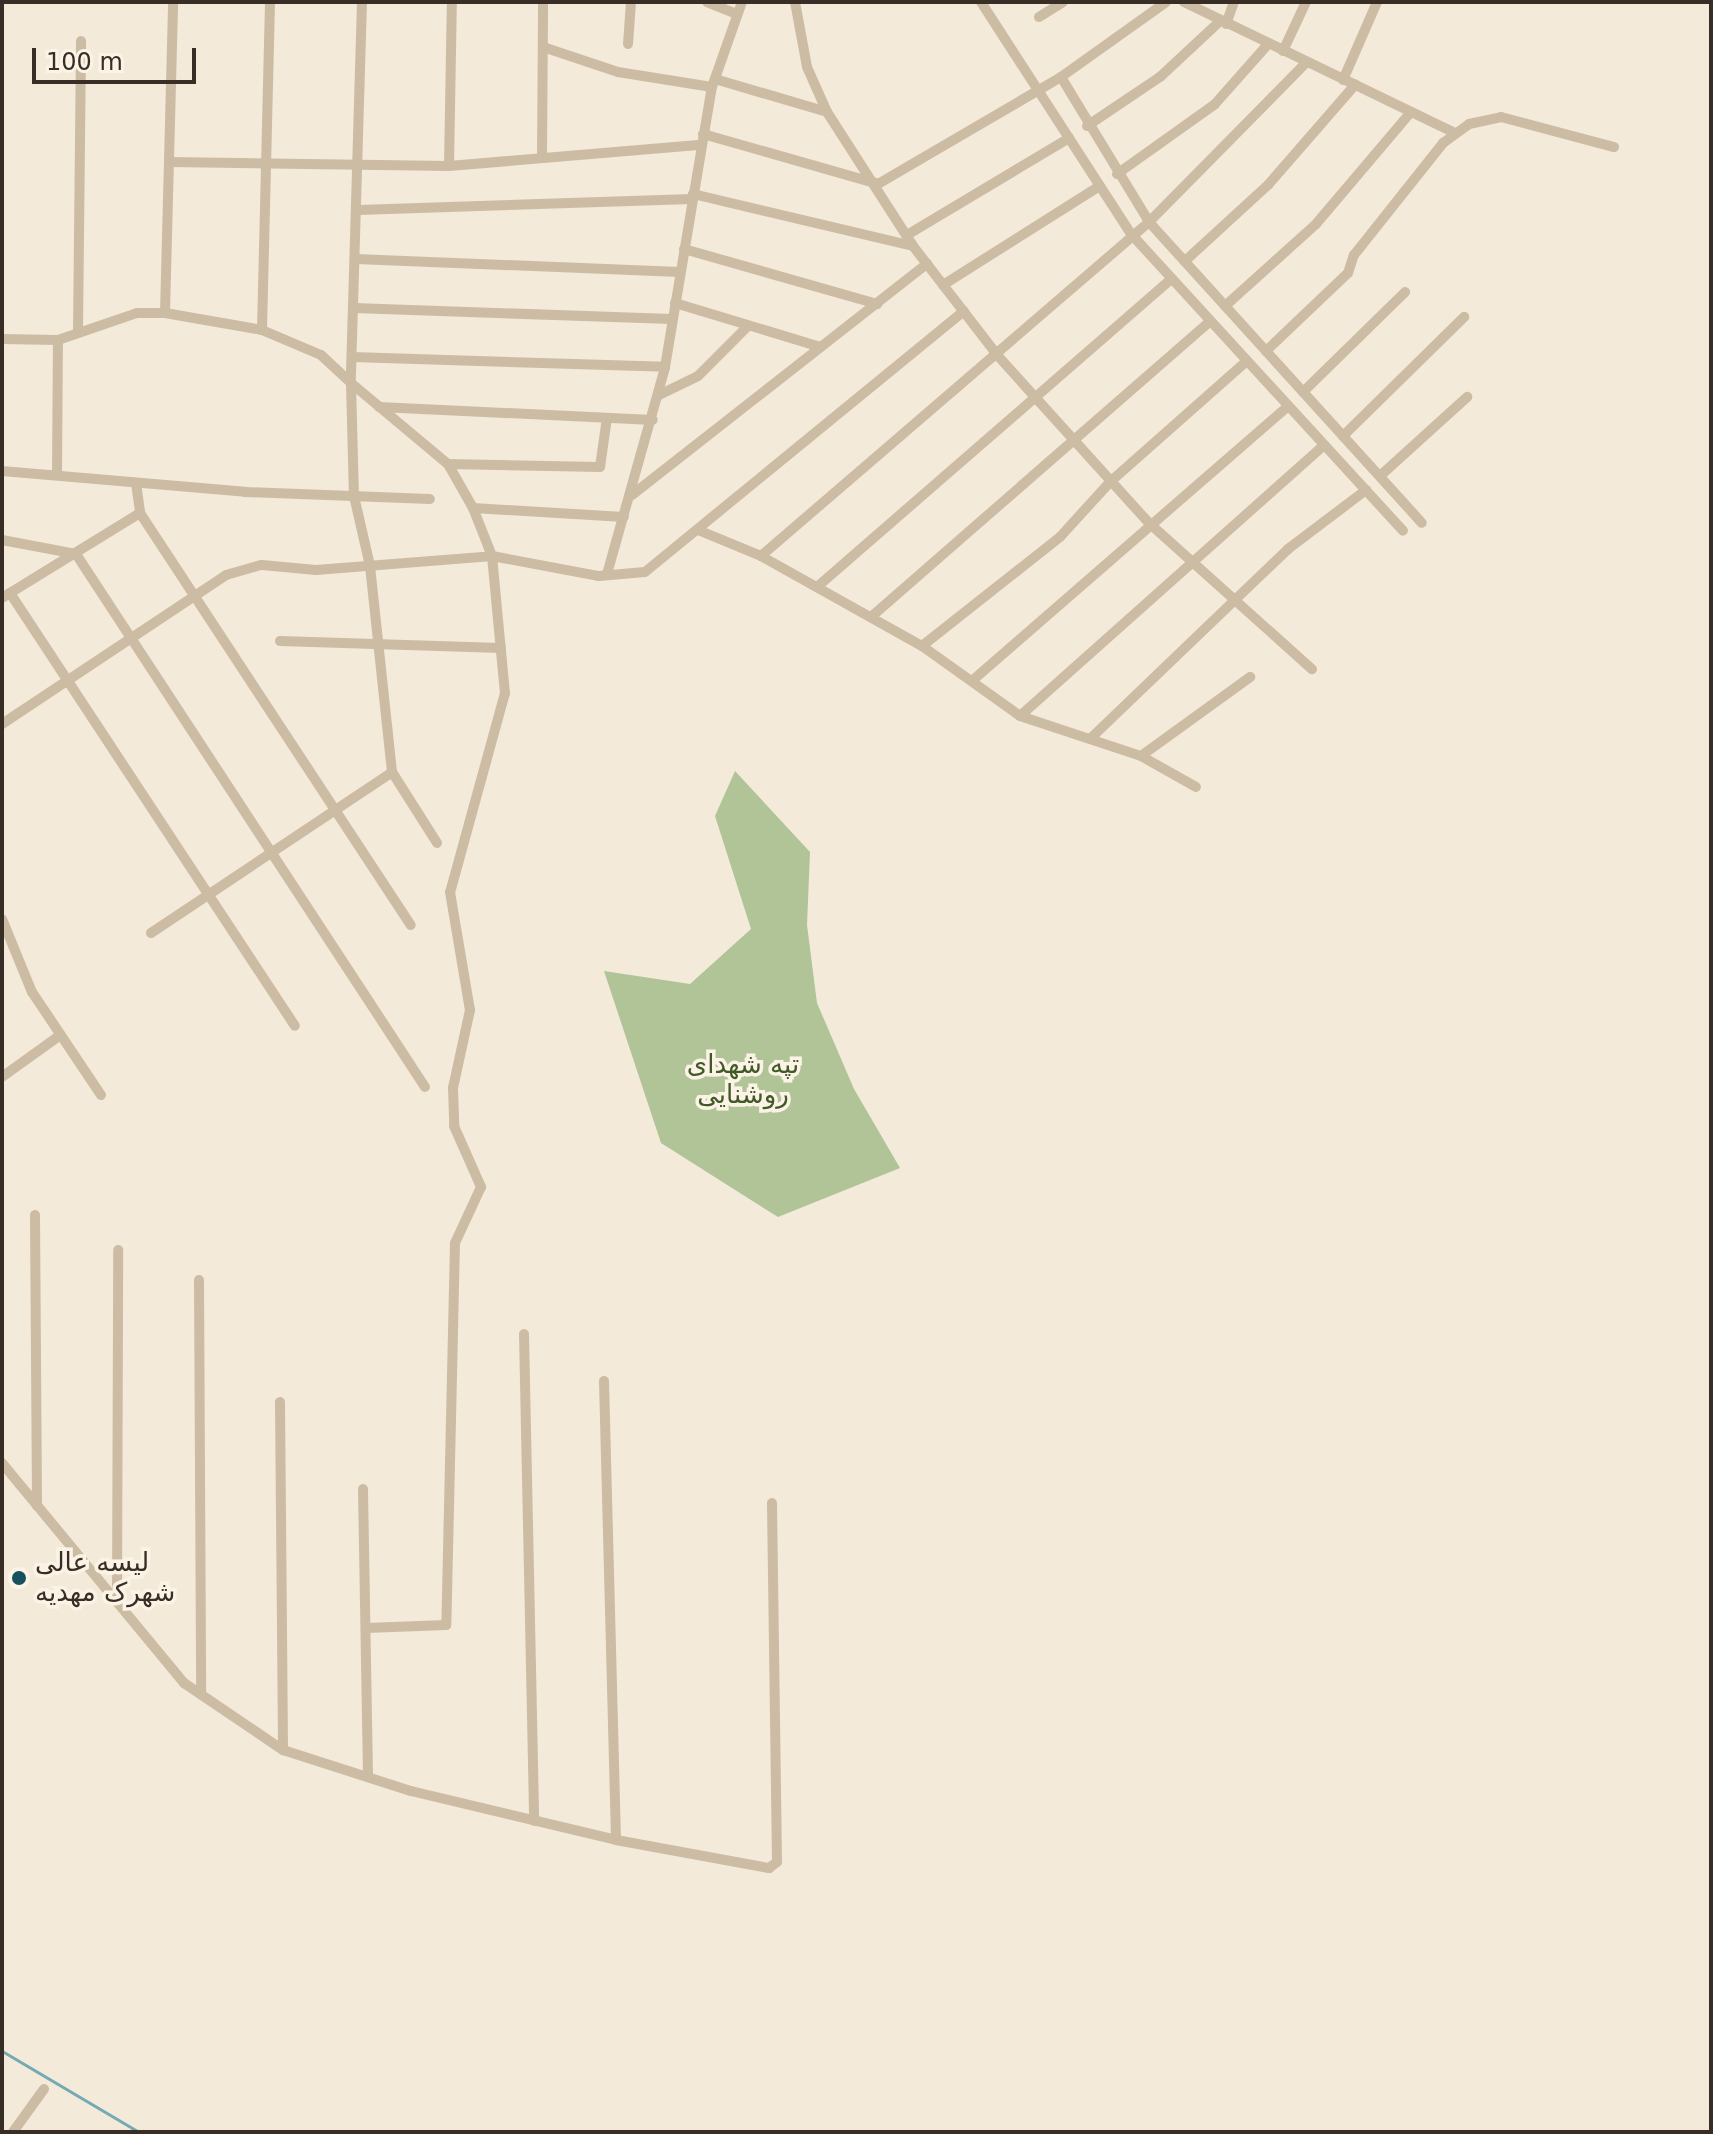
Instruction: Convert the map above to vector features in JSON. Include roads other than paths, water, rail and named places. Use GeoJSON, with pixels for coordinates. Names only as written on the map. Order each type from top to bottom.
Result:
{"type":"FeatureCollection","features":[{"type":"Feature","properties":{"kind":"street"},"geometry":{"type":"LineString","coordinates":[[165,313],[173,2]]}},
{"type":"Feature","properties":{"kind":"street"},"geometry":{"type":"LineString","coordinates":[[262,330],[270,2]]}},
{"type":"Feature","properties":{"kind":"street"},"geometry":{"type":"LineString","coordinates":[[362,2],[360,165],[351,383],[354,496],[370,566],[392,772],[437,843]]}},
{"type":"Feature","properties":{"kind":"street"},"geometry":{"type":"LineString","coordinates":[[449,166],[452,2]]}},
{"type":"Feature","properties":{"kind":"street"},"geometry":{"type":"LineString","coordinates":[[542,158],[543,2]]}},
{"type":"Feature","properties":{"kind":"street"},"geometry":{"type":"LineString","coordinates":[[628,44],[631,2]]}},
{"type":"Feature","properties":{"kind":"street"},"geometry":{"type":"LineString","coordinates":[[707,2],[736,14]]}},
{"type":"Feature","properties":{"kind":"street"},"geometry":{"type":"LineString","coordinates":[[607,574],[659,395],[713,83],[742,2]]}},
{"type":"Feature","properties":{"kind":"street"},"geometry":{"type":"LineString","coordinates":[[795,2],[807,67],[827,112],[878,184],[913,246],[998,356],[1110,482],[1189,564],[1312,669]]}},
{"type":"Feature","properties":{"kind":"street"},"geometry":{"type":"LineString","coordinates":[[981,2],[1039,88],[1098,187],[1132,235],[1403,531]]}},
{"type":"Feature","properties":{"kind":"street"},"geometry":{"type":"LineString","coordinates":[[1039,17],[1063,2]]}},
{"type":"Feature","properties":{"kind":"street"},"geometry":{"type":"LineString","coordinates":[[703,134],[878,184],[1061,77],[1166,2]]}},
{"type":"Feature","properties":{"kind":"street"},"geometry":{"type":"LineString","coordinates":[[1184,2],[1455,133]]}},
{"type":"Feature","properties":{"kind":"street"},"geometry":{"type":"LineString","coordinates":[[1087,126],[1160,77],[1223,23],[1234,2]]}},
{"type":"Feature","properties":{"kind":"street"},"geometry":{"type":"LineString","coordinates":[[1283,51],[1306,2]]}},
{"type":"Feature","properties":{"kind":"street"},"geometry":{"type":"LineString","coordinates":[[1343,80],[1377,2]]}},
{"type":"Feature","properties":{"kind":"street"},"geometry":{"type":"LineString","coordinates":[[78,332],[81,41]]}},
{"type":"Feature","properties":{"kind":"street"},"geometry":{"type":"LineString","coordinates":[[1117,174],[1215,104],[1268,44]]}},
{"type":"Feature","properties":{"kind":"street"},"geometry":{"type":"LineString","coordinates":[[543,47],[618,72],[713,83],[827,112]]}},
{"type":"Feature","properties":{"kind":"street"},"geometry":{"type":"LineString","coordinates":[[761,556],[998,356],[1149,222],[1307,62]]}},
{"type":"Feature","properties":{"kind":"street"},"geometry":{"type":"LineString","coordinates":[[1061,77],[1087,126],[1149,222],[1422,523]]}},
{"type":"Feature","properties":{"kind":"street"},"geometry":{"type":"LineString","coordinates":[[1185,261],[1268,185],[1355,85]]}},
{"type":"Feature","properties":{"kind":"street"},"geometry":{"type":"LineString","coordinates":[[1225,306],[1316,224],[1411,112]]}},
{"type":"Feature","properties":{"kind":"street"},"geometry":{"type":"LineString","coordinates":[[1266,351],[1348,273],[1354,255],[1455,133],[1501,117],[1614,147]]}},
{"type":"Feature","properties":{"kind":"street"},"geometry":{"type":"LineString","coordinates":[[907,235],[1069,138]]}},
{"type":"Feature","properties":{"kind":"street"},"geometry":{"type":"LineString","coordinates":[[169,162],[449,166],[701,145]]}},
{"type":"Feature","properties":{"kind":"street"},"geometry":{"type":"LineString","coordinates":[[943,285],[1098,187]]}},
{"type":"Feature","properties":{"kind":"street"},"geometry":{"type":"LineString","coordinates":[[358,210],[692,196],[913,246]]}},
{"type":"Feature","properties":{"kind":"street"},"geometry":{"type":"LineString","coordinates":[[684,249],[877,304]]}},
{"type":"Feature","properties":{"kind":"street"},"geometry":{"type":"LineString","coordinates":[[356,259],[680,272]]}},
{"type":"Feature","properties":{"kind":"street"},"geometry":{"type":"LineString","coordinates":[[631,496],[927,264]]}},
{"type":"Feature","properties":{"kind":"street"},"geometry":{"type":"LineString","coordinates":[[817,587],[1171,279]]}},
{"type":"Feature","properties":{"kind":"street"},"geometry":{"type":"LineString","coordinates":[[1303,392],[1405,292]]}},
{"type":"Feature","properties":{"kind":"street"},"geometry":{"type":"LineString","coordinates":[[675,303],[821,347]]}},
{"type":"Feature","properties":{"kind":"street"},"geometry":{"type":"LineString","coordinates":[[354,308],[672,319]]}},
{"type":"Feature","properties":{"kind":"street"},"geometry":{"type":"LineString","coordinates":[[2,724],[197,600],[226,575],[262,565],[370,566],[492,556],[607,574],[645,572],[964,311]]}},
{"type":"Feature","properties":{"kind":"street"},"geometry":{"type":"LineString","coordinates":[[2,339],[58,340],[78,332],[165,313],[262,330],[321,355],[448,464],[473,508],[492,556],[505,693],[449,911],[470,1010],[453,1088],[454,1126],[481,1187],[455,1243],[446,1625],[366,1628]]}},
{"type":"Feature","properties":{"kind":"street"},"geometry":{"type":"LineString","coordinates":[[1343,436],[1464,317]]}},
{"type":"Feature","properties":{"kind":"street"},"geometry":{"type":"LineString","coordinates":[[871,617],[1076,443],[1210,321]]}},
{"type":"Feature","properties":{"kind":"street"},"geometry":{"type":"LineString","coordinates":[[659,395],[698,376],[748,326]]}},
{"type":"Feature","properties":{"kind":"street"},"geometry":{"type":"LineString","coordinates":[[57,475],[58,340]]}},
{"type":"Feature","properties":{"kind":"street"},"geometry":{"type":"LineString","coordinates":[[352,357],[665,367]]}},
{"type":"Feature","properties":{"kind":"street"},"geometry":{"type":"LineString","coordinates":[[922,646],[1060,537],[1110,482],[1247,361]]}},
{"type":"Feature","properties":{"kind":"street"},"geometry":{"type":"LineString","coordinates":[[1380,476],[1467,397]]}},
{"type":"Feature","properties":{"kind":"street"},"geometry":{"type":"LineString","coordinates":[[973,680],[1061,610],[1149,523],[1288,406]]}},
{"type":"Feature","properties":{"kind":"street"},"geometry":{"type":"LineString","coordinates":[[379,407],[653,420]]}},
{"type":"Feature","properties":{"kind":"street"},"geometry":{"type":"LineString","coordinates":[[448,464],[600,467],[607,418]]}},
{"type":"Feature","properties":{"kind":"street"},"geometry":{"type":"LineString","coordinates":[[1020,716],[1108,645],[1189,564],[1324,445]]}},
{"type":"Feature","properties":{"kind":"street"},"geometry":{"type":"LineString","coordinates":[[2,471],[136,483],[430,499]]}},
{"type":"Feature","properties":{"kind":"street"},"geometry":{"type":"LineString","coordinates":[[136,483],[140,513],[411,925]]}},
{"type":"Feature","properties":{"kind":"street"},"geometry":{"type":"LineString","coordinates":[[1091,738],[1237,605],[1288,549],[1366,490]]}},
{"type":"Feature","properties":{"kind":"street"},"geometry":{"type":"LineString","coordinates":[[473,508],[624,517]]}},
{"type":"Feature","properties":{"kind":"street"},"geometry":{"type":"LineString","coordinates":[[140,513],[6,595],[295,1026]]}},
{"type":"Feature","properties":{"kind":"street"},"geometry":{"type":"LineString","coordinates":[[698,530],[761,556],[922,646],[1020,716],[1141,756],[1196,787]]}},
{"type":"Feature","properties":{"kind":"street"},"geometry":{"type":"LineString","coordinates":[[2,540],[76,554],[425,1087]]}},
{"type":"Feature","properties":{"kind":"street"},"geometry":{"type":"LineString","coordinates":[[280,641],[501,648]]}},
{"type":"Feature","properties":{"kind":"street"},"geometry":{"type":"LineString","coordinates":[[1141,756],[1250,677]]}},
{"type":"Feature","properties":{"kind":"street"},"geometry":{"type":"LineString","coordinates":[[151,933],[392,772]]}},
{"type":"Feature","properties":{"kind":"street"},"geometry":{"type":"LineString","coordinates":[[2,919],[59,1036],[101,1095]]}},
{"type":"Feature","properties":{"kind":"street"},"geometry":{"type":"LineString","coordinates":[[2,1077],[59,1036]]}},
{"type":"Feature","properties":{"kind":"street"},"geometry":{"type":"LineString","coordinates":[[35,1215],[37,1506]]}},
{"type":"Feature","properties":{"kind":"street"},"geometry":{"type":"LineString","coordinates":[[117,1602],[118,1250]]}},
{"type":"Feature","properties":{"kind":"street"},"geometry":{"type":"LineString","coordinates":[[199,1280],[201,1694]]}},
{"type":"Feature","properties":{"kind":"street"},"geometry":{"type":"LineString","coordinates":[[524,1334],[534,1821]]}},
{"type":"Feature","properties":{"kind":"street"},"geometry":{"type":"LineString","coordinates":[[604,1381],[616,1840]]}},
{"type":"Feature","properties":{"kind":"street"},"geometry":{"type":"LineString","coordinates":[[280,1402],[283,1750]]}},
{"type":"Feature","properties":{"kind":"street"},"geometry":{"type":"LineString","coordinates":[[2,1463],[117,1602],[201,1694],[283,1750],[368,1777],[534,1821],[616,1840],[769,1868],[777,1862],[772,1503]]}},
{"type":"Feature","properties":{"kind":"street"},"geometry":{"type":"LineString","coordinates":[[363,1489],[368,1777]]}},
{"type":"Feature","properties":{"kind":"street"},"geometry":{"type":"LineString","coordinates":[[13,2132],[44,2089]]}},
{"type":"Feature","properties":{"kind":"waterway"},"geometry":{"type":"LineString","coordinates":[[2,2051],[139,2132]]}},
{"type":"Feature","properties":{"kind":"place","name":"لیسه عالی شهرک مهدیه"},"geometry":{"type":"Point","coordinates":[19,1578]}},
{"type":"Feature","properties":{"kind":"park label","name":"تپه شهدای روشنایی"},"geometry":{"type":"Point","coordinates":[743,1080]}}]}
